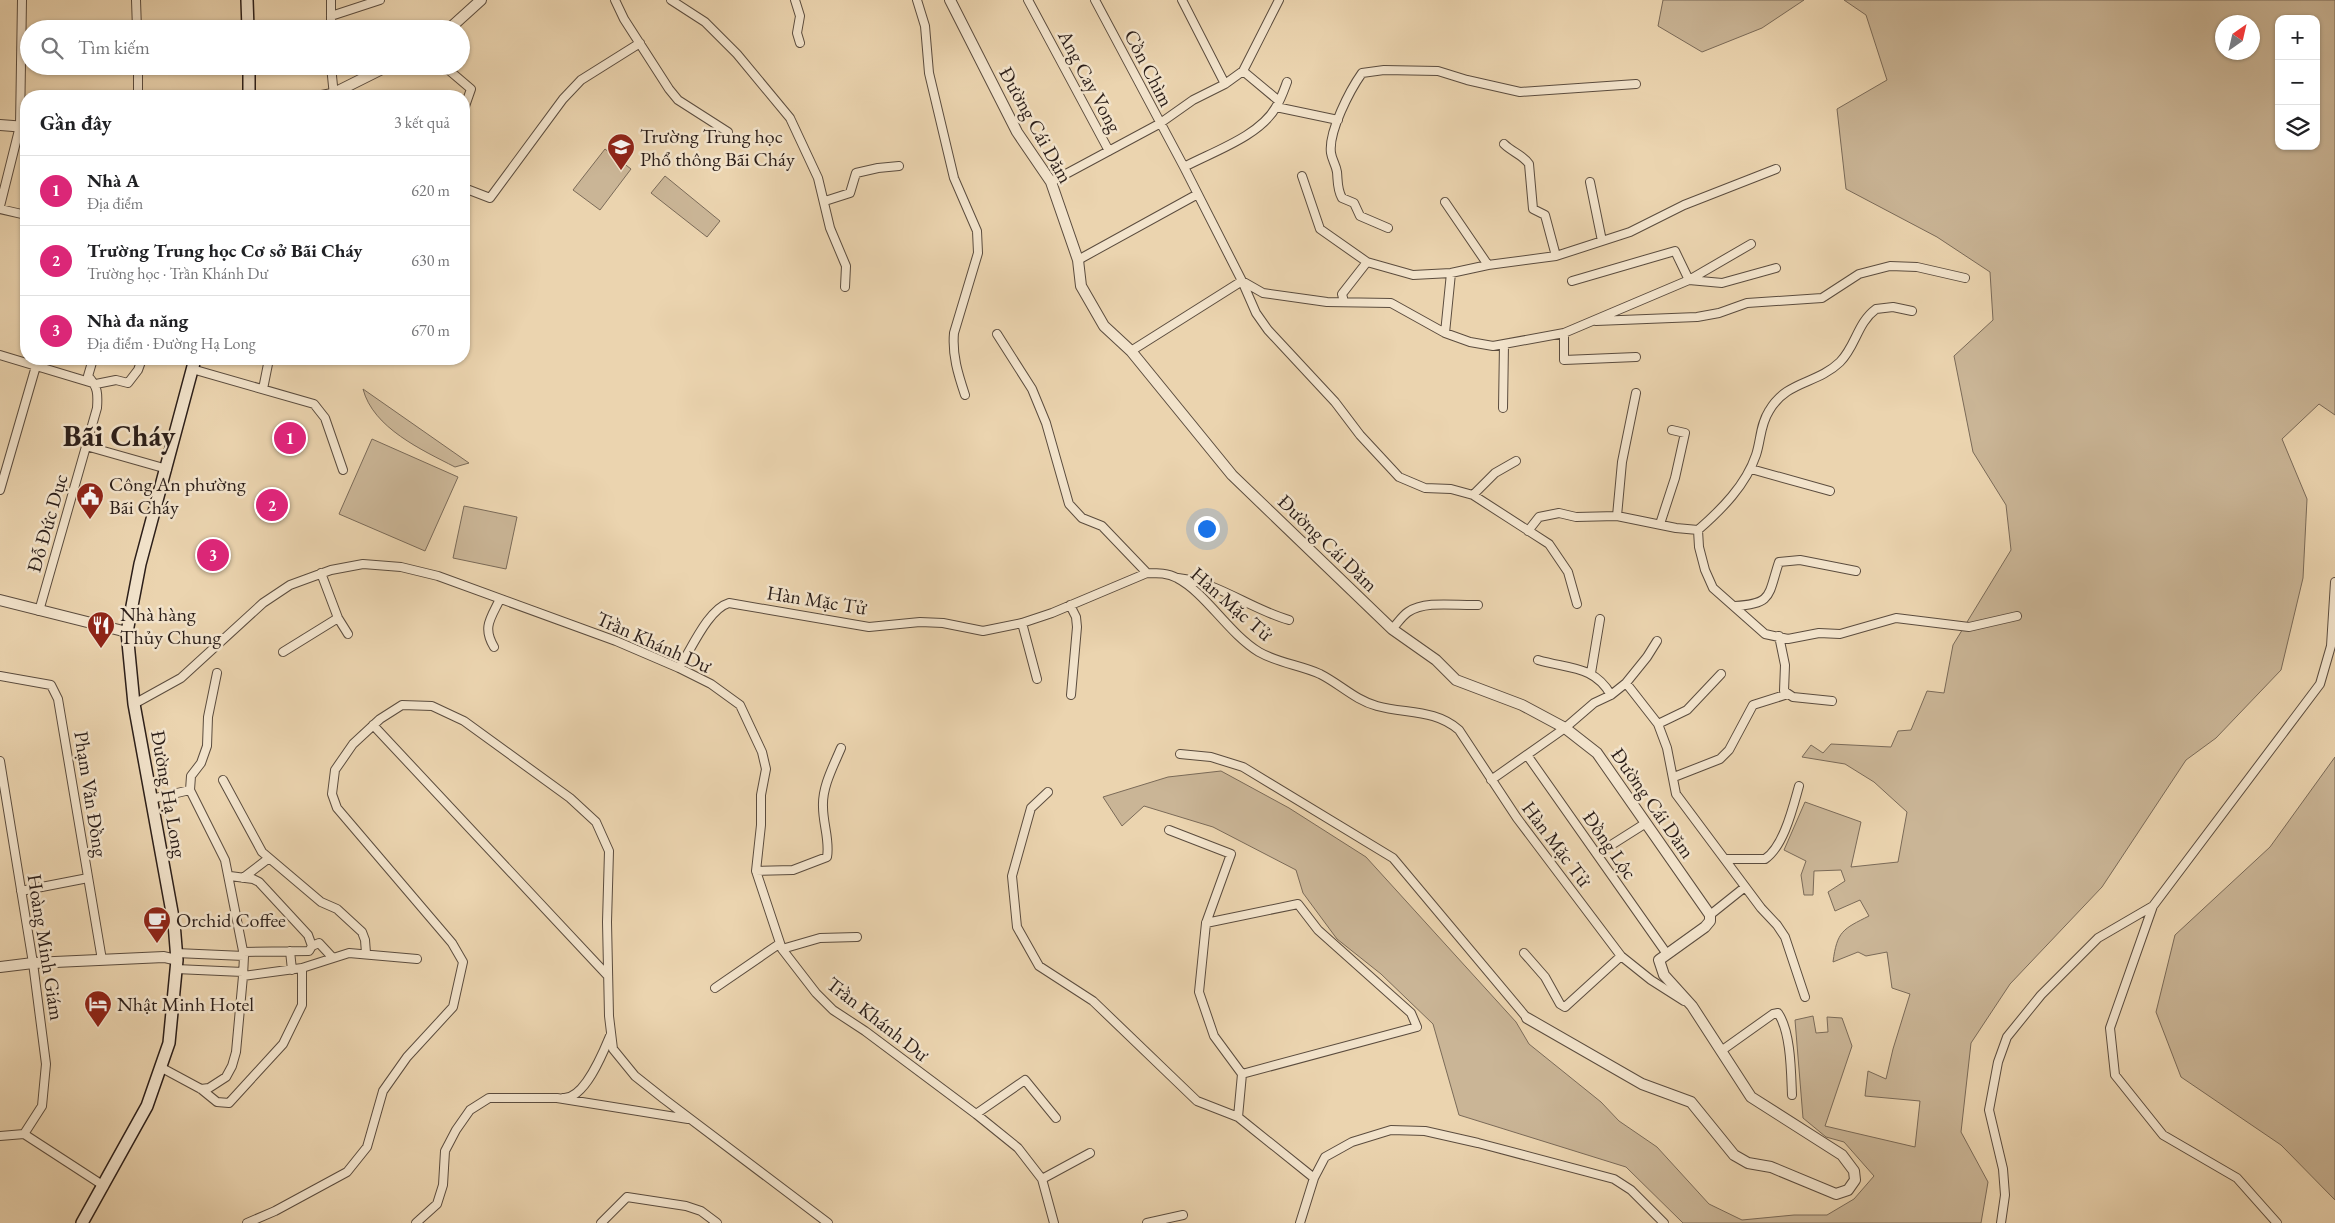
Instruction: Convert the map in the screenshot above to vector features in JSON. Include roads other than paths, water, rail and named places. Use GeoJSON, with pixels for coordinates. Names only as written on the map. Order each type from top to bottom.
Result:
{"type":"FeatureCollection","features":[{"type":"Feature","properties":{"kind":"main road"},"geometry":{"type":"LineString","coordinates":[[247,0],[248,20]]}},
{"type":"Feature","properties":{"kind":"main road"},"geometry":{"type":"LineString","coordinates":[[249,75],[250,90]]}},
{"type":"Feature","properties":{"kind":"main road","name":"Đường Hạ Long"},"geometry":{"type":"LineString","coordinates":[[82,1223],[147,1106],[162,1068],[169,1043],[177,961],[174,923],[134,704],[127,632],[140,564],[194,365]]}},
{"type":"Feature","properties":{"kind":"street"},"geometry":{"type":"LineString","coordinates":[[22,0],[22,20]]}},
{"type":"Feature","properties":{"kind":"street"},"geometry":{"type":"LineString","coordinates":[[136,0],[137,20]]}},
{"type":"Feature","properties":{"kind":"street"},"geometry":{"type":"LineString","coordinates":[[331,0],[331,20]]}},
{"type":"Feature","properties":{"kind":"street"},"geometry":{"type":"LineString","coordinates":[[331,16],[380,0]]}},
{"type":"Feature","properties":{"kind":"street"},"geometry":{"type":"LineString","coordinates":[[459,20],[482,0]]}},
{"type":"Feature","properties":{"kind":"street"},"geometry":{"type":"LineString","coordinates":[[615,0],[624,19],[678,100],[728,132]]}},
{"type":"Feature","properties":{"kind":"street"},"geometry":{"type":"LineString","coordinates":[[671,0],[705,22],[737,54],[790,118],[818,178],[830,228],[846,266],[845,288]]}},
{"type":"Feature","properties":{"kind":"street"},"geometry":{"type":"LineString","coordinates":[[795,0],[800,16],[797,34],[800,43]]}},
{"type":"Feature","properties":{"kind":"street"},"geometry":{"type":"LineString","coordinates":[[917,0],[925,26],[929,73],[947,152],[954,178],[977,231],[977,259],[954,333],[953,344],[956,370],[965,395]]}},
{"type":"Feature","properties":{"kind":"street","name":"Đường Cái Dăm"},"geometry":{"type":"LineString","coordinates":[[950,0],[1016,132],[1051,182],[1078,260],[1081,286],[1104,326],[1131,351],[1232,475],[1392,629],[1436,660],[1456,680],[1522,705],[1564,728],[1597,753],[1710,916]]}},
{"type":"Feature","properties":{"kind":"street","name":"Ang Cay Vong"},"geometry":{"type":"LineString","coordinates":[[1028,0],[1109,151]]}},
{"type":"Feature","properties":{"kind":"street","name":"Cồn Chìm"},"geometry":{"type":"LineString","coordinates":[[1095,0],[1159,124],[1184,167],[1196,194],[1242,281],[1256,313],[1268,330],[1317,382],[1360,435],[1399,477],[1425,488],[1450,489],[1473,495],[1550,544],[1568,572],[1578,604]]}},
{"type":"Feature","properties":{"kind":"street"},"geometry":{"type":"LineString","coordinates":[[1182,0],[1225,84]]}},
{"type":"Feature","properties":{"kind":"street"},"geometry":{"type":"LineString","coordinates":[[1051,182],[1159,124],[1193,100],[1225,84],[1243,71],[1279,0]]}},
{"type":"Feature","properties":{"kind":"street"},"geometry":{"type":"LineString","coordinates":[[470,190],[490,198],[563,99],[581,80],[640,43]]}},
{"type":"Feature","properties":{"kind":"street"},"geometry":{"type":"LineString","coordinates":[[1388,228],[1360,216],[1354,203],[1342,198],[1337,188],[1337,170],[1331,152],[1338,120],[1350,90],[1362,73],[1384,70],[1438,71],[1467,80],[1520,92],[1636,84]]}},
{"type":"Feature","properties":{"kind":"street"},"geometry":{"type":"LineString","coordinates":[[1243,71],[1278,104],[1338,120]]}},
{"type":"Feature","properties":{"kind":"street"},"geometry":{"type":"LineString","coordinates":[[23,75],[23,90]]}},
{"type":"Feature","properties":{"kind":"street"},"geometry":{"type":"LineString","coordinates":[[138,75],[138,90]]}},
{"type":"Feature","properties":{"kind":"street"},"geometry":{"type":"LineString","coordinates":[[329,90],[330,75]]}},
{"type":"Feature","properties":{"kind":"street"},"geometry":{"type":"LineString","coordinates":[[339,90],[370,75]]}},
{"type":"Feature","properties":{"kind":"street"},"geometry":{"type":"LineString","coordinates":[[455,75],[471,89],[470,92]]}},
{"type":"Feature","properties":{"kind":"street"},"geometry":{"type":"LineString","coordinates":[[1184,167],[1242,138],[1266,120],[1278,104],[1287,82]]}},
{"type":"Feature","properties":{"kind":"street"},"geometry":{"type":"LineString","coordinates":[[0,125],[20,126]]}},
{"type":"Feature","properties":{"kind":"street"},"geometry":{"type":"LineString","coordinates":[[20,137],[0,208],[20,213]]}},
{"type":"Feature","properties":{"kind":"street"},"geometry":{"type":"LineString","coordinates":[[1504,144],[1512,153],[1525,158],[1529,164],[1533,209],[1545,215],[1556,256]]}},
{"type":"Feature","properties":{"kind":"street"},"geometry":{"type":"LineString","coordinates":[[825,201],[850,193],[856,173],[899,166]]}},
{"type":"Feature","properties":{"kind":"street"},"geometry":{"type":"LineString","coordinates":[[1302,176],[1320,229],[1367,262],[1412,275],[1451,273],[1488,265],[1556,256],[1630,232],[1684,205],[1776,169]]}},
{"type":"Feature","properties":{"kind":"street"},"geometry":{"type":"LineString","coordinates":[[1590,182],[1602,241]]}},
{"type":"Feature","properties":{"kind":"street"},"geometry":{"type":"LineString","coordinates":[[1078,260],[1196,194]]}},
{"type":"Feature","properties":{"kind":"street"},"geometry":{"type":"LineString","coordinates":[[1446,202],[1488,265]]}},
{"type":"Feature","properties":{"kind":"street"},"geometry":{"type":"LineString","coordinates":[[1131,351],[1242,281],[1263,293],[1344,302],[1391,303],[1445,333],[1470,342],[1493,346],[1564,333],[1689,280],[1751,244]]}},
{"type":"Feature","properties":{"kind":"street"},"geometry":{"type":"LineString","coordinates":[[1572,281],[1675,251],[1689,280]]}},
{"type":"Feature","properties":{"kind":"street"},"geometry":{"type":"LineString","coordinates":[[1344,302],[1342,294],[1367,262]]}},
{"type":"Feature","properties":{"kind":"street"},"geometry":{"type":"LineString","coordinates":[[1589,322],[1697,317],[1719,313],[1747,303],[1822,298],[1859,274],[1890,266],[1916,267],[1965,278]]}},
{"type":"Feature","properties":{"kind":"street"},"geometry":{"type":"LineString","coordinates":[[1689,280],[1722,283],[1776,268]]}},
{"type":"Feature","properties":{"kind":"street"},"geometry":{"type":"LineString","coordinates":[[1445,333],[1451,273]]}},
{"type":"Feature","properties":{"kind":"street"},"geometry":{"type":"LineString","coordinates":[[1912,311],[1893,307],[1876,309],[1861,324],[1850,349],[1840,362],[1826,373],[1794,386],[1780,396],[1769,411],[1760,429],[1757,452],[1750,469],[1731,497],[1698,530],[1699,547],[1704,570],[1713,588],[1765,634],[1788,639],[1819,633],[1840,634],[1896,618],[1969,627],[2017,616]]}},
{"type":"Feature","properties":{"kind":"street"},"geometry":{"type":"LineString","coordinates":[[1564,333],[1564,360],[1636,357]]}},
{"type":"Feature","properties":{"kind":"street"},"geometry":{"type":"LineString","coordinates":[[997,334],[1032,390],[1046,423],[1069,504],[1082,518],[1102,526],[1147,573]]}},
{"type":"Feature","properties":{"kind":"street"},"geometry":{"type":"LineString","coordinates":[[1503,408],[1504,344]]}},
{"type":"Feature","properties":{"kind":"street"},"geometry":{"type":"LineString","coordinates":[[0,355],[20,361]]}},
{"type":"Feature","properties":{"kind":"street"},"geometry":{"type":"LineString","coordinates":[[33,365],[96,384],[116,380],[128,383],[140,365]]}},
{"type":"Feature","properties":{"kind":"street","name":"Đỗ Đức Dục"},"geometry":{"type":"LineString","coordinates":[[39,611],[97,408],[98,393],[96,384],[88,376],[91,365]]}},
{"type":"Feature","properties":{"kind":"street"},"geometry":{"type":"LineString","coordinates":[[197,365],[263,390],[314,404],[325,418],[343,470]]}},
{"type":"Feature","properties":{"kind":"street"},"geometry":{"type":"LineString","coordinates":[[263,390],[268,365]]}},
{"type":"Feature","properties":{"kind":"street"},"geometry":{"type":"LineString","coordinates":[[0,490],[36,366]]}},
{"type":"Feature","properties":{"kind":"street"},"geometry":{"type":"LineString","coordinates":[[1617,516],[1622,462],[1636,393]]}},
{"type":"Feature","properties":{"kind":"street"},"geometry":{"type":"LineString","coordinates":[[1660,524],[1675,478],[1685,433],[1672,430]]}},
{"type":"Feature","properties":{"kind":"street"},"geometry":{"type":"LineString","coordinates":[[86,446],[167,469]]}},
{"type":"Feature","properties":{"kind":"street"},"geometry":{"type":"LineString","coordinates":[[1473,495],[1495,473],[1516,461]]}},
{"type":"Feature","properties":{"kind":"street"},"geometry":{"type":"LineString","coordinates":[[1750,469],[1830,491]]}},
{"type":"Feature","properties":{"kind":"street"},"geometry":{"type":"LineString","coordinates":[[1528,531],[1539,517],[1559,513],[1576,517],[1617,516],[1676,528],[1698,530]]}},
{"type":"Feature","properties":{"kind":"street"},"geometry":{"type":"LineString","coordinates":[[1735,606],[1757,605],[1767,596],[1779,562],[1800,560],[1856,571]]}},
{"type":"Feature","properties":{"kind":"street","name":"Trần Khánh Dư"},"geometry":{"type":"LineString","coordinates":[[134,704],[182,678],[263,603],[290,585],[321,573],[363,564],[401,567],[438,576],[616,641],[711,684],[740,705],[762,752],[766,769],[761,795],[761,825],[756,871],[781,947],[816,992],[833,1010],[866,1031],[1018,1148],[1042,1179],[1054,1223]]}},
{"type":"Feature","properties":{"kind":"street"},"geometry":{"type":"LineString","coordinates":[[321,573],[338,618],[348,634]]}},
{"type":"Feature","properties":{"kind":"street","name":"Hàn Mặc Tử"},"geometry":{"type":"LineString","coordinates":[[679,668],[707,622],[721,606],[729,604],[869,626],[920,622],[943,623],[983,631],[1022,623],[1147,573],[1164,573],[1178,578],[1195,592],[1241,638],[1265,655],[1277,661],[1302,667],[1322,675],[1358,699],[1377,706],[1427,713],[1449,722],[1459,730],[1517,818],[1621,956],[1651,980],[1692,1006]]}},
{"type":"Feature","properties":{"kind":"street"},"geometry":{"type":"LineString","coordinates":[[1178,578],[1211,585],[1258,609],[1289,620]]}},
{"type":"Feature","properties":{"kind":"street"},"geometry":{"type":"LineString","coordinates":[[2277,1223],[2237,1178],[2163,1135],[2115,1075],[2110,1028],[2153,906],[2320,684],[2331,646],[2335,582]]}},
{"type":"Feature","properties":{"kind":"street"},"geometry":{"type":"LineString","coordinates":[[494,647],[488,637],[487,626],[500,599]]}},
{"type":"Feature","properties":{"kind":"street"},"geometry":{"type":"LineString","coordinates":[[0,600],[127,632]]}},
{"type":"Feature","properties":{"kind":"street"},"geometry":{"type":"LineString","coordinates":[[1070,605],[1076,617],[1077,627],[1071,695]]}},
{"type":"Feature","properties":{"kind":"street"},"geometry":{"type":"LineString","coordinates":[[1392,629],[1407,612],[1415,609],[1430,606],[1478,606]]}},
{"type":"Feature","properties":{"kind":"street"},"geometry":{"type":"LineString","coordinates":[[283,652],[338,618]]}},
{"type":"Feature","properties":{"kind":"street"},"geometry":{"type":"LineString","coordinates":[[1591,673],[1600,619]]}},
{"type":"Feature","properties":{"kind":"street"},"geometry":{"type":"LineString","coordinates":[[1022,623],[1038,679]]}},
{"type":"Feature","properties":{"kind":"street"},"geometry":{"type":"LineString","coordinates":[[1779,636],[1785,666],[1784,691],[1793,698],[1832,700]]}},
{"type":"Feature","properties":{"kind":"street"},"geometry":{"type":"LineString","coordinates":[[1491,780],[1564,728],[1594,703],[1611,695],[1626,683],[1657,641]]}},
{"type":"Feature","properties":{"kind":"street"},"geometry":{"type":"LineString","coordinates":[[1538,660],[1561,667],[1583,669],[1605,684],[1611,695]]}},
{"type":"Feature","properties":{"kind":"street"},"geometry":{"type":"LineString","coordinates":[[201,1089],[209,1088],[226,1077],[232,1066],[236,1052],[243,974],[243,954],[230,876],[218,842],[190,790],[191,776],[201,763],[207,746],[208,717],[218,673]]}},
{"type":"Feature","properties":{"kind":"street"},"geometry":{"type":"LineString","coordinates":[[1658,724],[1687,710],[1721,674]]}},
{"type":"Feature","properties":{"kind":"street","name":"Phạm Văn Đồng"},"geometry":{"type":"LineString","coordinates":[[0,676],[51,685],[58,699],[102,960]]}},
{"type":"Feature","properties":{"kind":"street"},"geometry":{"type":"LineString","coordinates":[[1626,683],[1658,724],[1667,748],[1676,794],[1761,908],[1777,925],[1784,937],[1805,997]]}},
{"type":"Feature","properties":{"kind":"street"},"geometry":{"type":"LineString","coordinates":[[1674,777],[1720,759],[1729,750],[1753,705],[1788,694]]}},
{"type":"Feature","properties":{"kind":"street"},"geometry":{"type":"LineString","coordinates":[[247,1223],[275,1211],[347,1172],[367,1147],[382,1091],[407,1057],[453,1007],[463,962],[452,943],[337,808],[332,794],[335,770],[353,744],[373,725],[402,705],[432,706],[464,721],[570,798],[596,822],[609,851],[608,976],[613,1049],[635,1076],[828,1223]]}},
{"type":"Feature","properties":{"kind":"street"},"geometry":{"type":"LineString","coordinates":[[373,725],[608,976]]}},
{"type":"Feature","properties":{"kind":"street"},"geometry":{"type":"LineString","coordinates":[[756,871],[793,870],[827,857],[829,847],[822,806],[824,790],[841,748]]}},
{"type":"Feature","properties":{"kind":"street"},"geometry":{"type":"LineString","coordinates":[[1180,754],[1212,757],[1243,767],[1393,858],[1527,1018],[1642,1084],[1691,1102],[1734,1155],[1748,1163],[1771,1167],[1836,1194],[1848,1190],[1855,1180],[1854,1171],[1842,1155],[1751,1097],[1692,1006],[1676,990],[1662,970],[1659,960],[1710,922],[1710,916],[1745,887]]}},
{"type":"Feature","properties":{"kind":"street","name":"Đồng Lộc"},"geometry":{"type":"LineString","coordinates":[[1527,755],[1667,954]]}},
{"type":"Feature","properties":{"kind":"street","name":"Hoàng Minh Giám"},"geometry":{"type":"LineString","coordinates":[[0,762],[33,963],[46,1064],[42,1106],[24,1134]]}},
{"type":"Feature","properties":{"kind":"street"},"geometry":{"type":"LineString","coordinates":[[223,780],[262,852],[321,902],[337,909],[362,932],[366,953]]}},
{"type":"Feature","properties":{"kind":"street"},"geometry":{"type":"LineString","coordinates":[[1725,859],[1765,858],[1769,856],[1776,848],[1799,786]]}},
{"type":"Feature","properties":{"kind":"street"},"geometry":{"type":"LineString","coordinates":[[151,799],[190,790]]}},
{"type":"Feature","properties":{"kind":"street"},"geometry":{"type":"LineString","coordinates":[[1048,792],[1031,808],[1012,876],[1017,927],[1039,966],[1094,1001],[1198,1100],[1238,1117],[1314,1178]]}},
{"type":"Feature","properties":{"kind":"street"},"geometry":{"type":"LineString","coordinates":[[1596,854],[1646,823]]}},
{"type":"Feature","properties":{"kind":"street"},"geometry":{"type":"LineString","coordinates":[[1169,830],[1231,854],[1206,923],[1199,992],[1214,1036],[1242,1074],[1238,1117]]}},
{"type":"Feature","properties":{"kind":"street"},"geometry":{"type":"LineString","coordinates":[[243,878],[269,858]]}},
{"type":"Feature","properties":{"kind":"street"},"geometry":{"type":"LineString","coordinates":[[230,876],[253,879],[264,887],[308,935],[312,946]]}},
{"type":"Feature","properties":{"kind":"street"},"geometry":{"type":"LineString","coordinates":[[21,891],[88,878]]}},
{"type":"Feature","properties":{"kind":"street"},"geometry":{"type":"LineString","coordinates":[[1206,923],[1298,904],[1318,930],[1411,1012],[1417,1026],[1242,1074]]}},
{"type":"Feature","properties":{"kind":"street"},"geometry":{"type":"LineString","coordinates":[[2001,1223],[2005,1196],[2002,1170],[1989,1110],[1998,1062],[2007,1037],[2041,995],[2098,938],[2153,906]]}},
{"type":"Feature","properties":{"kind":"street"},"geometry":{"type":"LineString","coordinates":[[716,988],[781,947],[820,938],[857,937]]}},
{"type":"Feature","properties":{"kind":"street"},"geometry":{"type":"LineString","coordinates":[[177,961],[243,954],[309,951],[312,946],[319,943],[332,957]]}},
{"type":"Feature","properties":{"kind":"street"},"geometry":{"type":"LineString","coordinates":[[290,951],[292,970]]}},
{"type":"Feature","properties":{"kind":"street"},"geometry":{"type":"LineString","coordinates":[[0,967],[33,963],[164,957],[243,974],[292,970],[349,953],[417,959]]}},
{"type":"Feature","properties":{"kind":"street"},"geometry":{"type":"LineString","coordinates":[[1524,954],[1545,977],[1560,1004],[1565,1007],[1621,956]]}},
{"type":"Feature","properties":{"kind":"street"},"geometry":{"type":"LineString","coordinates":[[162,1068],[201,1089],[217,1102],[229,1103],[283,1044],[302,1004],[302,968]]}},
{"type":"Feature","properties":{"kind":"street"},"geometry":{"type":"LineString","coordinates":[[1721,1051],[1773,1014],[1778,1014],[1783,1021],[1792,1075],[1792,1095]]}},
{"type":"Feature","properties":{"kind":"street"},"geometry":{"type":"LineString","coordinates":[[416,1223],[437,1204],[443,1185],[445,1151],[470,1110],[489,1098],[567,1098],[595,1072],[611,1034]]}},
{"type":"Feature","properties":{"kind":"street"},"geometry":{"type":"LineString","coordinates":[[976,1114],[1025,1080],[1056,1118]]}},
{"type":"Feature","properties":{"kind":"street"},"geometry":{"type":"LineString","coordinates":[[558,1098],[690,1119]]}},
{"type":"Feature","properties":{"kind":"street"},"geometry":{"type":"LineString","coordinates":[[1300,1223],[1314,1178],[1325,1157],[1352,1142],[1391,1130],[1425,1131],[1614,1179],[1631,1190],[1664,1223]]}},
{"type":"Feature","properties":{"kind":"street"},"geometry":{"type":"LineString","coordinates":[[0,1136],[24,1134],[104,1186]]}},
{"type":"Feature","properties":{"kind":"street"},"geometry":{"type":"LineString","coordinates":[[1042,1179],[1090,1153]]}},
{"type":"Feature","properties":{"kind":"street"},"geometry":{"type":"LineString","coordinates":[[601,1223],[627,1197],[686,1206],[701,1211],[716,1223]]}},
{"type":"Feature","properties":{"kind":"street"},"geometry":{"type":"LineString","coordinates":[[1655,1213],[1656,1223]]}},
{"type":"Feature","properties":{"kind":"street"},"geometry":{"type":"LineString","coordinates":[[1147,1223],[1183,1215]]}},
{"type":"Feature","properties":{"kind":"place","name":"Trường Trung học Phổ thông Bãi Cháy"},"geometry":{"type":"Point","coordinates":[621,171]}},
{"type":"Feature","properties":{"kind":"place","name":"Nhà A"},"geometry":{"type":"Point","coordinates":[290,438]}},
{"type":"Feature","properties":{"kind":"place","name":"Trường Trung học Cơ sở Bãi Cháy"},"geometry":{"type":"Point","coordinates":[272,505]}},
{"type":"Feature","properties":{"kind":"place","name":"Công An phường Bãi Cháy"},"geometry":{"type":"Point","coordinates":[90,520]}},
{"type":"Feature","properties":{"kind":"place","name":"Nhà đa năng"},"geometry":{"type":"Point","coordinates":[213,555]}},
{"type":"Feature","properties":{"kind":"place","name":"Nhà hàng Thủy Chung"},"geometry":{"type":"Point","coordinates":[101,649]}},
{"type":"Feature","properties":{"kind":"place","name":"Orchid Coffee"},"geometry":{"type":"Point","coordinates":[157,944]}},
{"type":"Feature","properties":{"kind":"place","name":"Nhật Minh Hotel"},"geometry":{"type":"Point","coordinates":[98,1028]}},
{"type":"Feature","properties":{"kind":"district","name":"Bãi Cháy"},"geometry":{"type":"Point","coordinates":[119,435]}}]}
